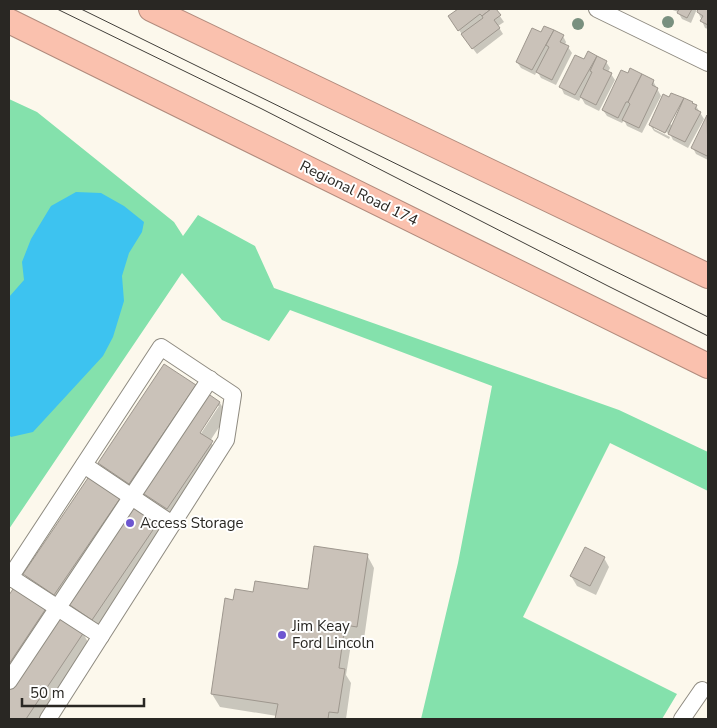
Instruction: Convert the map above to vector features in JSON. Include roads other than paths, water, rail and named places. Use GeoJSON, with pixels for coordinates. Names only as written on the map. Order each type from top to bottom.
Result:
{"type":"FeatureCollection","features":[{"type":"Feature","properties":{"kind":"highway"},"geometry":{"type":"LineString","coordinates":[[151,9],[708,276]]}},
{"type":"Feature","properties":{"kind":"highway","name":"Regional Road 174"},"geometry":{"type":"LineString","coordinates":[[9,21],[708,366]]}},
{"type":"Feature","properties":{"kind":"highway"},"geometry":{"type":"LineString","coordinates":[[448,151],[642,243],[708,271]]}},
{"type":"Feature","properties":{"kind":"highway"},"geometry":{"type":"LineString","coordinates":[[618,321],[708,375]]}},
{"type":"Feature","properties":{"kind":"street"},"geometry":{"type":"LineString","coordinates":[[597,9],[708,63]]}},
{"type":"Feature","properties":{"kind":"street"},"geometry":{"type":"LineString","coordinates":[[48,719],[101,636],[172,524],[226,440],[233,396],[161,347],[10,578],[101,636]]}},
{"type":"Feature","properties":{"kind":"street"},"geometry":{"type":"LineString","coordinates":[[9,681],[210,380]]}},
{"type":"Feature","properties":{"kind":"street"},"geometry":{"type":"LineString","coordinates":[[84,465],[172,524]]}},
{"type":"Feature","properties":{"kind":"street"},"geometry":{"type":"LineString","coordinates":[[682,719],[702,690]]}},
{"type":"Feature","properties":{"kind":"water"},"geometry":{"type":"Polygon","coordinates":[[[76,192],[101,193],[124,206],[144,222],[142,232],[129,253],[122,276],[124,301],[113,337],[103,356],[33,432],[11,437],[9,435],[9,297],[24,280],[22,262],[31,239],[51,206],[76,192]]]}},
{"type":"Feature","properties":{"kind":"tram line"},"geometry":{"type":"LineString","coordinates":[[57,9],[262,109],[708,336]]}},
{"type":"Feature","properties":{"kind":"tram line"},"geometry":{"type":"LineString","coordinates":[[81,9],[708,317]]}},
{"type":"Feature","properties":{"kind":"place","name":"Access Storage"},"geometry":{"type":"Point","coordinates":[130,523]}},
{"type":"Feature","properties":{"kind":"place","name":"Jim Keay Ford Lincoln"},"geometry":{"type":"Point","coordinates":[282,635]}}]}
